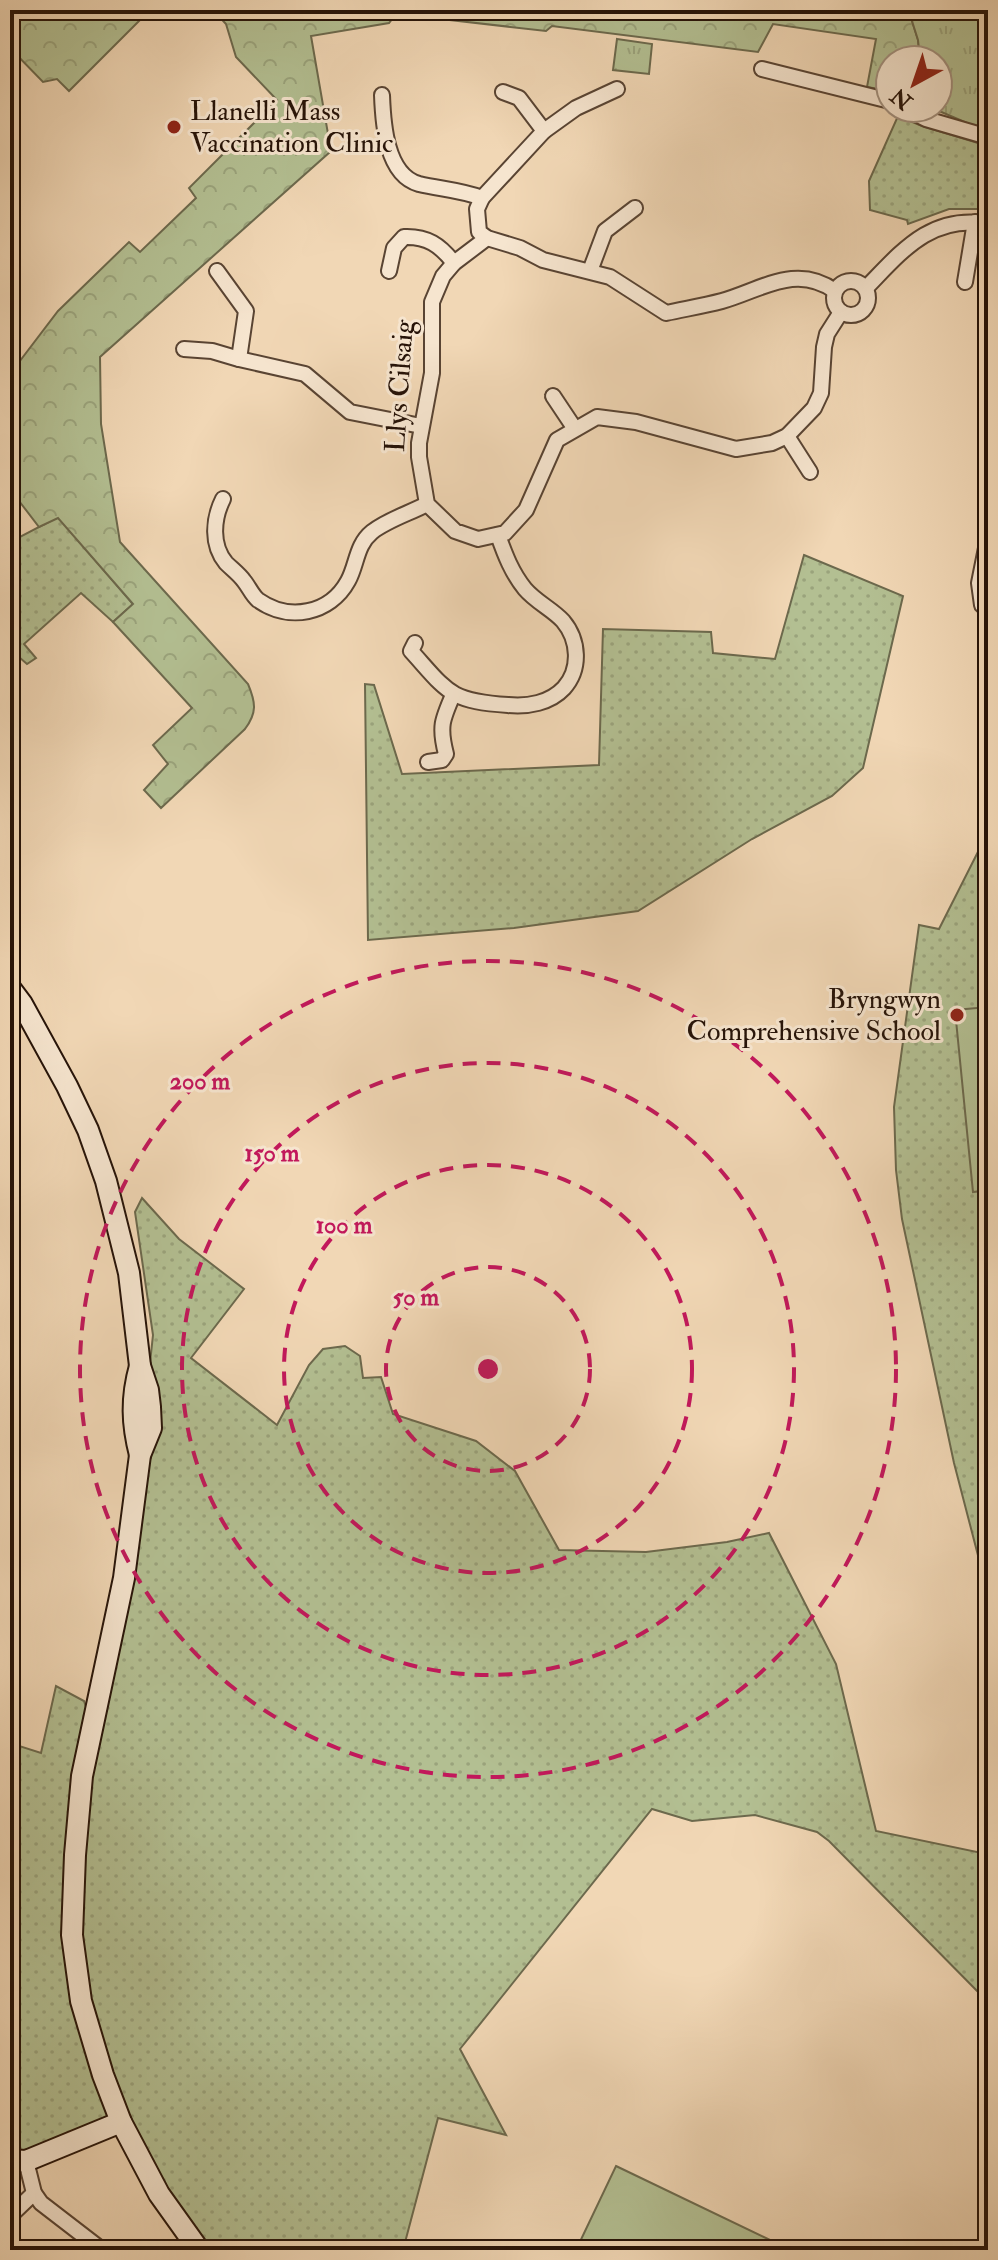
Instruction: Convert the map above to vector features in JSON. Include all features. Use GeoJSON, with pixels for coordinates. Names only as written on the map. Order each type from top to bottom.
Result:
{"type":"FeatureCollection","features":[{"type":"Feature","properties":{"kind":"main road"},"geometry":{"type":"LineString","coordinates":[[10,988],[67,1086],[88,1130],[106,1181],[129,1273],[140,1366],[134,1388],[133,1413],[133,1430],[140,1455],[124,1578],[82,1776],[72,1935],[81,2001],[121,2122],[159,2194],[199,2250]]}},
{"type":"Feature","properties":{"kind":"main road"},"geometry":{"type":"LineString","coordinates":[[18,2160],[121,2122]]}},
{"type":"Feature","properties":{"kind":"street"},"geometry":{"type":"LineString","coordinates":[[762,69],[874,97]]}},
{"type":"Feature","properties":{"kind":"street"},"geometry":{"type":"LineString","coordinates":[[617,89],[576,108],[544,131],[482,198],[477,209],[479,232],[543,260],[610,277],[666,313],[722,301],[786,278],[816,281],[835,291]]}},
{"type":"Feature","properties":{"kind":"street"},"geometry":{"type":"LineString","coordinates":[[503,92],[519,98],[544,131]]}},
{"type":"Feature","properties":{"kind":"street"},"geometry":{"type":"LineString","coordinates":[[382,95],[383,122],[397,169],[416,183],[464,191],[482,198]]}},
{"type":"Feature","properties":{"kind":"street"},"geometry":{"type":"LineString","coordinates":[[943,124],[988,137]]}},
{"type":"Feature","properties":{"kind":"street"},"geometry":{"type":"LineString","coordinates":[[590,271],[605,231],[635,208]]}},
{"type":"Feature","properties":{"kind":"street"},"geometry":{"type":"LineString","coordinates":[[866,288],[906,247],[927,232],[950,224],[981,223],[965,282]]}},
{"type":"Feature","properties":{"kind":"street"},"geometry":{"type":"LineString","coordinates":[[389,271],[394,248],[404,237],[435,242],[454,263]]}},
{"type":"Feature","properties":{"kind":"street","name":"Llys Cilsaig"},"geometry":{"type":"LineString","coordinates":[[427,504],[419,457],[421,426],[432,373],[432,302],[443,276],[454,263],[487,238]]}},
{"type":"Feature","properties":{"kind":"street"},"geometry":{"type":"LineString","coordinates":[[217,271],[246,311],[239,359]]}},
{"type":"Feature","properties":{"kind":"street"},"geometry":{"type":"LineString","coordinates":[[852,280],[866,288],[869,298],[861,312],[851,315],[841,312],[835,303],[835,291],[842,283],[852,280]]}},
{"type":"Feature","properties":{"kind":"street"},"geometry":{"type":"LineString","coordinates":[[223,499],[215,527],[217,549],[255,598],[286,613],[305,613],[326,606],[340,593],[350,578],[354,559],[372,533],[427,504],[455,531],[478,539],[505,533],[526,510],[557,440],[597,417],[636,422],[736,449],[772,443],[787,436],[814,408],[821,393],[827,334],[841,312]]}},
{"type":"Feature","properties":{"kind":"street"},"geometry":{"type":"LineString","coordinates":[[184,349],[212,351],[305,374],[350,412],[421,426]]}},
{"type":"Feature","properties":{"kind":"street"},"geometry":{"type":"LineString","coordinates":[[553,396],[575,429]]}},
{"type":"Feature","properties":{"kind":"street"},"geometry":{"type":"LineString","coordinates":[[787,436],[810,472]]}},
{"type":"Feature","properties":{"kind":"street"},"geometry":{"type":"LineString","coordinates":[[415,643],[411,651],[437,683],[453,695],[484,704],[522,706],[554,698],[570,681],[577,665],[575,644],[564,622],[527,591],[508,565],[498,535]]}},
{"type":"Feature","properties":{"kind":"street"},"geometry":{"type":"LineString","coordinates":[[982,605],[979,583],[988,538]]}},
{"type":"Feature","properties":{"kind":"street"},"geometry":{"type":"LineString","coordinates":[[428,762],[442,760],[446,754],[441,721],[453,695]]}},
{"type":"Feature","properties":{"kind":"street"},"geometry":{"type":"LineString","coordinates":[[18,2160],[41,2203],[83,2244],[102,2250]]}},
{"type":"Feature","properties":{"kind":"street"},"geometry":{"type":"LineString","coordinates":[[10,2216],[34,2193]]}},
{"type":"Feature","properties":{"kind":"green space"},"geometry":{"type":"Polygon","coordinates":[[[10,10],[150,10],[69,91],[57,79],[43,82],[10,48],[10,10]]]}},
{"type":"Feature","properties":{"kind":"green space"},"geometry":{"type":"Polygon","coordinates":[[[213,10],[399,10],[389,23],[311,36],[331,151],[100,357],[101,424],[120,542],[248,684],[254,702],[252,718],[245,729],[161,808],[144,790],[168,764],[153,745],[192,708],[113,622],[133,604],[58,518],[39,527],[16,497],[10,477],[10,374],[58,311],[129,242],[140,252],[196,198],[189,188],[277,100],[236,57],[226,24],[213,10]]]}},
{"type":"Feature","properties":{"kind":"green space"},"geometry":{"type":"Polygon","coordinates":[[[446,10],[930,10],[912,21],[918,44],[875,44],[876,39],[773,24],[758,52],[552,26],[546,31],[450,20],[446,10]]]}},
{"type":"Feature","properties":{"kind":"green space"},"geometry":{"type":"Polygon","coordinates":[[[930,10],[956,10],[988,19],[988,132],[954,117],[954,44],[918,44],[912,21],[930,10]]]}},
{"type":"Feature","properties":{"kind":"green space"},"geometry":{"type":"Polygon","coordinates":[[[617,39],[652,44],[649,74],[613,70],[617,39]]]}},
{"type":"Feature","properties":{"kind":"green space"},"geometry":{"type":"Polygon","coordinates":[[[874,50],[874,88],[867,87],[874,50]]]}},
{"type":"Feature","properties":{"kind":"green space"},"geometry":{"type":"Polygon","coordinates":[[[894,124],[917,124],[988,146],[988,209],[949,209],[908,224],[907,220],[870,210],[869,181],[894,124]]]}},
{"type":"Feature","properties":{"kind":"green space"},"geometry":{"type":"Polygon","coordinates":[[[58,517],[133,604],[113,622],[81,593],[24,644],[36,658],[27,664],[19,657],[10,665],[10,542],[58,517]]]}},
{"type":"Feature","properties":{"kind":"green space"},"geometry":{"type":"Polygon","coordinates":[[[804,555],[903,596],[863,768],[832,796],[752,839],[638,911],[514,928],[368,940],[365,684],[374,685],[402,774],[599,765],[603,629],[711,632],[713,653],[775,659],[804,555]]]}},
{"type":"Feature","properties":{"kind":"green space"},"geometry":{"type":"Polygon","coordinates":[[[988,832],[988,1594],[954,1463],[902,1219],[896,1170],[894,1107],[919,925],[939,929],[988,832]]]}},
{"type":"Feature","properties":{"kind":"green space"},"geometry":{"type":"Polygon","coordinates":[[[988,1007],[988,1190],[973,1192],[955,1010],[988,1007]]]}},
{"type":"Feature","properties":{"kind":"green space"},"geometry":{"type":"Polygon","coordinates":[[[142,1198],[179,1239],[244,1289],[191,1358],[277,1425],[309,1365],[323,1349],[345,1346],[360,1356],[363,1378],[381,1377],[393,1414],[476,1441],[515,1471],[559,1550],[646,1552],[727,1542],[769,1533],[836,1664],[876,1831],[982,1853],[988,1883],[988,2002],[817,1832],[755,1815],[692,1821],[652,1809],[460,2049],[506,2135],[438,2118],[403,2250],[199,2250],[121,2123],[10,2160],[10,1743],[41,1753],[56,1686],[84,1701],[88,1713],[140,1455],[153,1335],[135,1212],[142,1198]]]}},
{"type":"Feature","properties":{"kind":"green space"},"geometry":{"type":"Polygon","coordinates":[[[616,2166],[791,2250],[576,2250],[616,2166]]]}},
{"type":"Feature","properties":{"kind":"place","name":"Llanelli Mass Vaccination Clinic"},"geometry":{"type":"Point","coordinates":[174,127]}},
{"type":"Feature","properties":{"kind":"place","name":"Bryngwyn Comprehensive School"},"geometry":{"type":"Point","coordinates":[957,1015]}}]}
